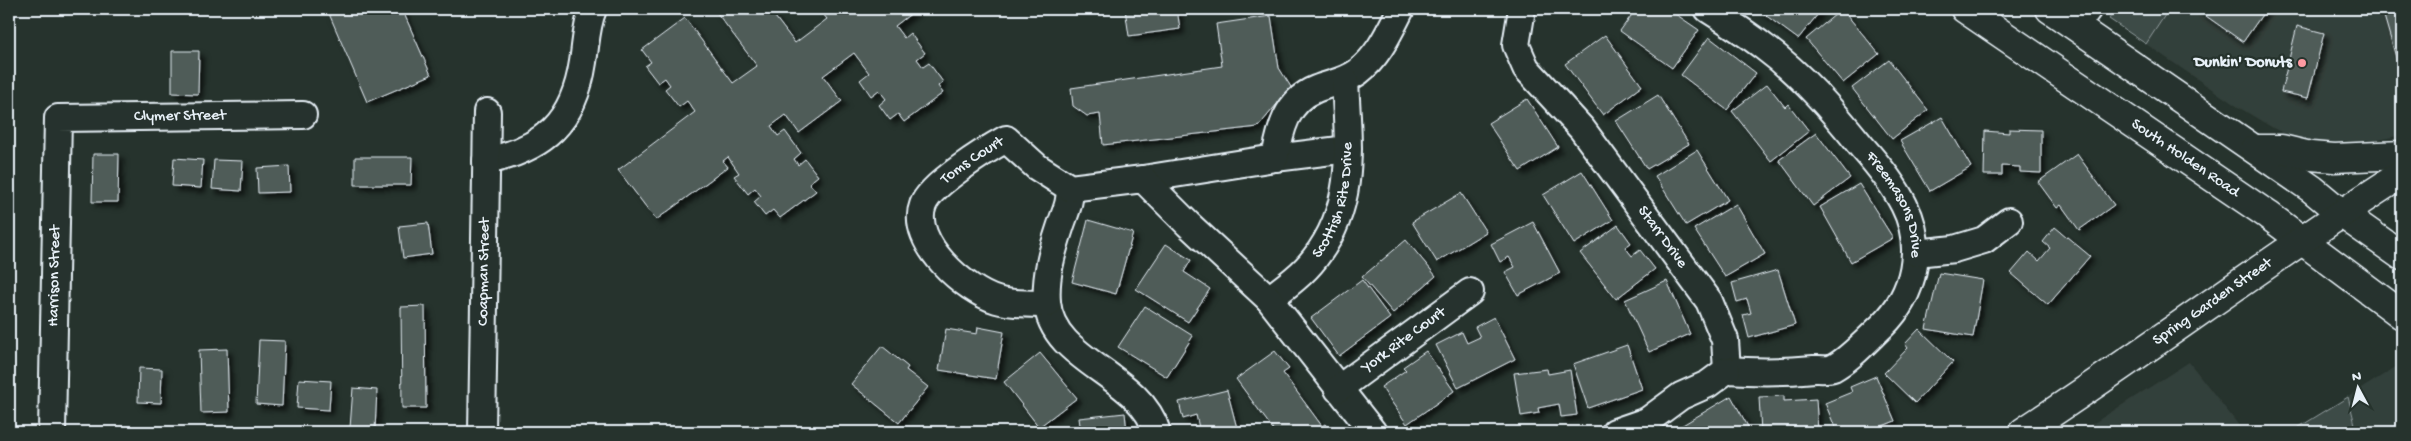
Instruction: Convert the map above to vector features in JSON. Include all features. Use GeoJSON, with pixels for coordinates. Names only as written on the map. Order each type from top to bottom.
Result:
{"type":"FeatureCollection","features":[{"type":"Feature","properties":{"kind":"main road","name":"South Holden Road"},"geometry":{"type":"LineString","coordinates":[[1964,9],[2303,241],[2402,315]]}},
{"type":"Feature","properties":{"kind":"main road"},"geometry":{"type":"LineString","coordinates":[[2050,9],[2081,17],[2254,149],[2312,189],[2341,213],[2402,256]]}},
{"type":"Feature","properties":{"kind":"main road"},"geometry":{"type":"LineString","coordinates":[[2254,149],[2282,149],[2311,156],[2334,158],[2402,155]]}},
{"type":"Feature","properties":{"kind":"main road","name":"Spring Garden Street"},"geometry":{"type":"LineString","coordinates":[[2023,432],[2303,241],[2341,213],[2402,174]]}},
{"type":"Feature","properties":{"kind":"street"},"geometry":{"type":"LineString","coordinates":[[486,161],[512,156],[539,142],[560,122],[577,94],[583,64],[587,24],[592,9]]}},
{"type":"Feature","properties":{"kind":"street"},"geometry":{"type":"LineString","coordinates":[[1275,158],[1281,125],[1294,105],[1314,89],[1345,80],[1360,70],[1377,53],[1401,9]]}},
{"type":"Feature","properties":{"kind":"street","name":"Starr Drive"},"geometry":{"type":"LineString","coordinates":[[1522,9],[1516,45],[1526,68],[1582,129],[1709,301],[1725,340],[1727,370]]}},
{"type":"Feature","properties":{"kind":"street","name":"Freemasons Drive"},"geometry":{"type":"LineString","coordinates":[[1708,9],[1765,48],[1815,92],[1853,135],[1890,180],[1905,206],[1913,231],[1916,253],[1912,279],[1899,305],[1887,321],[1862,345],[1832,368],[1784,372],[1727,370]]}},
{"type":"Feature","properties":{"kind":"street","name":"Scottish Rite Drive"},"geometry":{"type":"LineString","coordinates":[[1269,299],[1315,259],[1331,231],[1344,196],[1349,165],[1345,80]]}},
{"type":"Feature","properties":{"kind":"street","name":"Coapman Street"},"geometry":{"type":"LineString","coordinates":[[482,432],[487,112]]}},
{"type":"Feature","properties":{"kind":"street","name":"Clymer Street"},"geometry":{"type":"LineString","coordinates":[[58,118],[303,115]]}},
{"type":"Feature","properties":{"kind":"street","name":"Harrison Street"},"geometry":{"type":"LineString","coordinates":[[52,432],[58,118]]}},
{"type":"Feature","properties":{"kind":"street","name":"Toms Court"},"geometry":{"type":"LineString","coordinates":[[1047,304],[1011,303],[975,291],[960,280],[933,248],[924,233],[920,219],[923,205],[930,194],[941,183],[1006,139],[1036,167],[1070,188]]}},
{"type":"Feature","properties":{"kind":"street"},"geometry":{"type":"LineString","coordinates":[[1157,432],[1148,413],[1133,394],[1082,356],[1056,332],[1047,304],[1047,276],[1053,249],[1070,204],[1070,188],[1348,149]]}},
{"type":"Feature","properties":{"kind":"street"},"geometry":{"type":"LineString","coordinates":[[1143,179],[1188,224],[1269,299],[1373,432]]}},
{"type":"Feature","properties":{"kind":"street"},"geometry":{"type":"LineString","coordinates":[[1916,253],[1954,249],[1984,240],[2009,221]]}},
{"type":"Feature","properties":{"kind":"street","name":"York Rite Court"},"geometry":{"type":"LineString","coordinates":[[1338,389],[1470,292]]}},
{"type":"Feature","properties":{"kind":"street"},"geometry":{"type":"LineString","coordinates":[[1615,432],[1646,421],[1682,396],[1708,384],[1727,370]]}},
{"type":"Feature","properties":{"kind":"shaded area"},"geometry":{"type":"Polygon","coordinates":[[[2116,9],[2169,9],[2146,44],[2109,19],[2116,9]]]}},
{"type":"Feature","properties":{"kind":"shaded area"},"geometry":{"type":"Polygon","coordinates":[[[2169,9],[2402,9],[2402,135],[2369,142],[2324,144],[2289,136],[2273,128],[2238,107],[2146,44],[2169,9]]]}},
{"type":"Feature","properties":{"kind":"shaded area"},"geometry":{"type":"Polygon","coordinates":[[[2189,362],[2244,432],[2080,432],[2189,362]]]}},
{"type":"Feature","properties":{"kind":"shaded area"},"geometry":{"type":"Polygon","coordinates":[[[2402,363],[2402,432],[2357,432],[2348,397],[2402,363]]]}},
{"type":"Feature","properties":{"kind":"shaded area"},"geometry":{"type":"Polygon","coordinates":[[[2348,397],[2357,432],[2291,432],[2348,397]]]}},
{"type":"Feature","properties":{"kind":"building"},"geometry":{"type":"Polygon","coordinates":[[[327,9],[402,9],[431,75],[367,102],[327,9]]]}},
{"type":"Feature","properties":{"kind":"building"},"geometry":{"type":"Polygon","coordinates":[[[714,9],[769,9],[795,43],[827,19],[819,9],[917,9],[895,26],[904,38],[910,33],[925,53],[917,59],[923,67],[929,63],[943,82],[938,86],[943,93],[904,122],[898,114],[890,120],[879,105],[886,99],[879,90],[871,96],[860,80],[869,73],[854,53],[823,76],[842,101],[799,133],[786,115],[771,126],[778,136],[785,131],[801,153],[794,159],[798,165],[805,159],[818,176],[809,183],[816,191],[780,218],[773,210],[765,216],[754,202],[761,196],[755,188],[748,194],[734,176],[739,173],[728,157],[723,161],[728,167],[656,220],[618,170],[695,112],[687,101],[679,107],[665,89],[670,85],[665,78],[658,83],[645,66],[651,62],[642,50],[685,18],[733,83],[757,66],[714,9]]]}},
{"type":"Feature","properties":{"kind":"building"},"geometry":{"type":"Polygon","coordinates":[[[1125,9],[1177,9],[1180,29],[1129,36],[1125,9]]]}},
{"type":"Feature","properties":{"kind":"building"},"geometry":{"type":"Polygon","coordinates":[[[1636,9],[1672,9],[1675,11],[1674,13],[1699,30],[1672,68],[1620,31],[1636,9]]]}},
{"type":"Feature","properties":{"kind":"building"},"geometry":{"type":"Polygon","coordinates":[[[1757,9],[1822,9],[1798,39],[1757,9]]]}},
{"type":"Feature","properties":{"kind":"building"},"geometry":{"type":"Polygon","coordinates":[[[1842,9],[1879,54],[1843,83],[1806,39],[1842,9]]]}},
{"type":"Feature","properties":{"kind":"building"},"geometry":{"type":"Polygon","coordinates":[[[2196,9],[2266,9],[2243,42],[2196,9]]]}},
{"type":"Feature","properties":{"kind":"building"},"geometry":{"type":"Polygon","coordinates":[[[2382,9],[2402,9],[2402,78],[2382,9]]]}},
{"type":"Feature","properties":{"kind":"building"},"geometry":{"type":"Polygon","coordinates":[[[1271,16],[1279,68],[1291,87],[1258,127],[1103,145],[1100,114],[1087,116],[1073,106],[1071,88],[1222,66],[1216,24],[1271,16]]]}},
{"type":"Feature","properties":{"kind":"building"},"geometry":{"type":"Polygon","coordinates":[[[2297,26],[2324,33],[2308,98],[2281,92],[2297,26]]]}},
{"type":"Feature","properties":{"kind":"building"},"geometry":{"type":"Polygon","coordinates":[[[1605,35],[1642,86],[1603,115],[1565,64],[1605,35]]]}},
{"type":"Feature","properties":{"kind":"building"},"geometry":{"type":"Polygon","coordinates":[[[1709,37],[1756,73],[1727,110],[1681,75],[1709,37]]]}},
{"type":"Feature","properties":{"kind":"building"},"geometry":{"type":"Polygon","coordinates":[[[172,51],[199,51],[198,94],[172,93],[172,51]]]}},
{"type":"Feature","properties":{"kind":"building"},"geometry":{"type":"Polygon","coordinates":[[[1889,60],[1928,110],[1892,139],[1852,88],[1889,60]]]}},
{"type":"Feature","properties":{"kind":"building"},"geometry":{"type":"Polygon","coordinates":[[[1767,84],[1785,107],[1788,104],[1809,131],[1771,161],[1732,111],[1767,84]]]}},
{"type":"Feature","properties":{"kind":"building"},"geometry":{"type":"Polygon","coordinates":[[[1658,95],[1689,144],[1647,169],[1616,121],[1658,95]]]}},
{"type":"Feature","properties":{"kind":"building"},"geometry":{"type":"Polygon","coordinates":[[[1527,99],[1558,147],[1520,171],[1488,123],[1527,99]]]}},
{"type":"Feature","properties":{"kind":"building"},"geometry":{"type":"Polygon","coordinates":[[[1942,117],[1971,167],[1930,191],[1900,141],[1942,117]]]}},
{"type":"Feature","properties":{"kind":"building"},"geometry":{"type":"Polygon","coordinates":[[[2009,129],[2041,130],[2041,173],[2020,172],[2020,167],[2002,166],[2002,175],[1984,175],[1985,131],[2009,133],[2009,129]]]}},
{"type":"Feature","properties":{"kind":"building"},"geometry":{"type":"Polygon","coordinates":[[[1816,133],[1850,178],[1813,206],[1779,160],[1816,133]]]}},
{"type":"Feature","properties":{"kind":"building"},"geometry":{"type":"Polygon","coordinates":[[[1697,150],[1728,200],[1686,225],[1655,176],[1697,150]]]}},
{"type":"Feature","properties":{"kind":"building"},"geometry":{"type":"Polygon","coordinates":[[[93,154],[119,154],[118,202],[92,202],[93,154]]]}},
{"type":"Feature","properties":{"kind":"building"},"geometry":{"type":"Polygon","coordinates":[[[2077,154],[2114,205],[2079,230],[2061,205],[2057,208],[2038,182],[2077,154]]]}},
{"type":"Feature","properties":{"kind":"building"},"geometry":{"type":"Polygon","coordinates":[[[355,157],[412,157],[411,185],[355,185],[355,157]]]}},
{"type":"Feature","properties":{"kind":"building"},"geometry":{"type":"Polygon","coordinates":[[[174,158],[203,160],[201,188],[172,186],[174,158]]]}},
{"type":"Feature","properties":{"kind":"building"},"geometry":{"type":"Polygon","coordinates":[[[214,160],[243,161],[241,191],[212,189],[214,160]]]}},
{"type":"Feature","properties":{"kind":"building"},"geometry":{"type":"Polygon","coordinates":[[[289,166],[290,192],[258,193],[257,168],[289,166]]]}},
{"type":"Feature","properties":{"kind":"building"},"geometry":{"type":"Polygon","coordinates":[[[1582,171],[1613,220],[1574,244],[1543,195],[1582,171]]]}},
{"type":"Feature","properties":{"kind":"building"},"geometry":{"type":"Polygon","coordinates":[[[1859,184],[1893,238],[1851,262],[1820,207],[1859,184]]]}},
{"type":"Feature","properties":{"kind":"building"},"geometry":{"type":"Polygon","coordinates":[[[1461,193],[1486,232],[1437,262],[1412,222],[1461,193]]]}},
{"type":"Feature","properties":{"kind":"building"},"geometry":{"type":"Polygon","coordinates":[[[1736,204],[1765,254],[1725,277],[1694,229],[1736,204]]]}},
{"type":"Feature","properties":{"kind":"building"},"geometry":{"type":"Polygon","coordinates":[[[1088,220],[1133,233],[1116,294],[1072,282],[1088,220]]]}},
{"type":"Feature","properties":{"kind":"building"},"geometry":{"type":"Polygon","coordinates":[[[1533,222],[1560,273],[1518,295],[1505,272],[1515,267],[1509,257],[1500,262],[1491,244],[1533,222]]]}},
{"type":"Feature","properties":{"kind":"building"},"geometry":{"type":"Polygon","coordinates":[[[428,223],[432,254],[403,258],[399,226],[428,223]]]}},
{"type":"Feature","properties":{"kind":"building"},"geometry":{"type":"Polygon","coordinates":[[[1618,225],[1631,243],[1625,247],[1632,256],[1640,250],[1655,269],[1616,299],[1580,253],[1618,225]]]}},
{"type":"Feature","properties":{"kind":"building"},"geometry":{"type":"Polygon","coordinates":[[[2055,227],[2090,256],[2048,305],[2011,273],[2029,252],[2039,261],[2050,248],[2043,242],[2055,227]]]}},
{"type":"Feature","properties":{"kind":"building"},"geometry":{"type":"Polygon","coordinates":[[[1406,240],[1436,276],[1393,313],[1362,277],[1406,240]]]}},
{"type":"Feature","properties":{"kind":"building"},"geometry":{"type":"Polygon","coordinates":[[[1166,244],[1191,260],[1184,272],[1210,289],[1188,322],[1136,289],[1166,244]]]}},
{"type":"Feature","properties":{"kind":"building"},"geometry":{"type":"Polygon","coordinates":[[[1778,270],[1795,325],[1749,338],[1743,315],[1751,313],[1747,299],[1737,302],[1732,283],[1778,270]]]}},
{"type":"Feature","properties":{"kind":"building"},"geometry":{"type":"Polygon","coordinates":[[[1939,273],[1983,280],[1973,337],[1926,329],[1939,273]]]}},
{"type":"Feature","properties":{"kind":"building"},"geometry":{"type":"Polygon","coordinates":[[[1362,280],[1390,318],[1339,356],[1311,318],[1362,280]]]}},
{"type":"Feature","properties":{"kind":"building"},"geometry":{"type":"Polygon","coordinates":[[[1667,281],[1690,334],[1649,352],[1625,300],[1667,281]]]}},
{"type":"Feature","properties":{"kind":"building"},"geometry":{"type":"Polygon","coordinates":[[[425,306],[426,408],[402,408],[401,307],[425,306]]]}},
{"type":"Feature","properties":{"kind":"building"},"geometry":{"type":"Polygon","coordinates":[[[1145,306],[1193,336],[1167,377],[1118,347],[1145,306]]]}},
{"type":"Feature","properties":{"kind":"building"},"geometry":{"type":"Polygon","coordinates":[[[1494,317],[1515,359],[1458,388],[1436,345],[1462,332],[1467,343],[1480,337],[1475,327],[1494,317]]]}},
{"type":"Feature","properties":{"kind":"building"},"geometry":{"type":"Polygon","coordinates":[[[978,327],[1004,332],[996,379],[939,370],[946,329],[977,334],[978,327]]]}},
{"type":"Feature","properties":{"kind":"building"},"geometry":{"type":"Polygon","coordinates":[[[1919,329],[1953,362],[1915,403],[1884,373],[1908,348],[1905,344],[1919,329]]]}},
{"type":"Feature","properties":{"kind":"building"},"geometry":{"type":"Polygon","coordinates":[[[259,340],[285,341],[282,406],[256,404],[259,340]]]}},
{"type":"Feature","properties":{"kind":"building"},"geometry":{"type":"Polygon","coordinates":[[[1627,345],[1642,389],[1588,408],[1573,364],[1627,345]]]}},
{"type":"Feature","properties":{"kind":"building"},"geometry":{"type":"Polygon","coordinates":[[[882,346],[908,367],[906,370],[928,387],[899,423],[851,384],[882,346]]]}},
{"type":"Feature","properties":{"kind":"building"},"geometry":{"type":"Polygon","coordinates":[[[227,349],[229,412],[201,413],[199,350],[227,349]]]}},
{"type":"Feature","properties":{"kind":"building"},"geometry":{"type":"Polygon","coordinates":[[[1275,351],[1289,369],[1283,373],[1322,426],[1325,424],[1332,432],[1275,432],[1236,379],[1275,351]]]}},
{"type":"Feature","properties":{"kind":"building"},"geometry":{"type":"Polygon","coordinates":[[[1426,351],[1454,391],[1407,424],[1381,387],[1406,370],[1403,367],[1426,351]]]}},
{"type":"Feature","properties":{"kind":"building"},"geometry":{"type":"Polygon","coordinates":[[[1040,353],[1077,398],[1039,427],[1004,382],[1040,353]]]}},
{"type":"Feature","properties":{"kind":"building"},"geometry":{"type":"Polygon","coordinates":[[[139,368],[162,369],[161,403],[138,402],[139,368]]]}},
{"type":"Feature","properties":{"kind":"building"},"geometry":{"type":"Polygon","coordinates":[[[1547,369],[1548,374],[1570,370],[1577,415],[1561,417],[1559,404],[1538,408],[1539,413],[1521,416],[1514,373],[1547,369]]]}},
{"type":"Feature","properties":{"kind":"building"},"geometry":{"type":"Polygon","coordinates":[[[1876,376],[1895,421],[1868,432],[1837,432],[1825,403],[1852,392],[1850,387],[1876,376]]]}},
{"type":"Feature","properties":{"kind":"building"},"geometry":{"type":"Polygon","coordinates":[[[299,379],[331,381],[329,410],[297,408],[299,379]]]}},
{"type":"Feature","properties":{"kind":"building"},"geometry":{"type":"Polygon","coordinates":[[[353,388],[377,390],[375,430],[350,428],[353,388]]]}},
{"type":"Feature","properties":{"kind":"building"},"geometry":{"type":"Polygon","coordinates":[[[1227,390],[1238,432],[1200,432],[1196,415],[1183,419],[1179,402],[1227,390]]]}},
{"type":"Feature","properties":{"kind":"building"},"geometry":{"type":"Polygon","coordinates":[[[1731,396],[1751,432],[1685,432],[1681,426],[1731,396]]]}},
{"type":"Feature","properties":{"kind":"building"},"geometry":{"type":"Polygon","coordinates":[[[1784,396],[1784,401],[1816,399],[1818,432],[1761,432],[1759,397],[1784,396]]]}},
{"type":"Feature","properties":{"kind":"building"},"geometry":{"type":"Polygon","coordinates":[[[1125,413],[1127,432],[1081,432],[1079,418],[1125,413]]]}},
{"type":"Feature","properties":{"kind":"place","name":"Dunkin' Donuts"},"geometry":{"type":"Point","coordinates":[2302,63]}}]}
